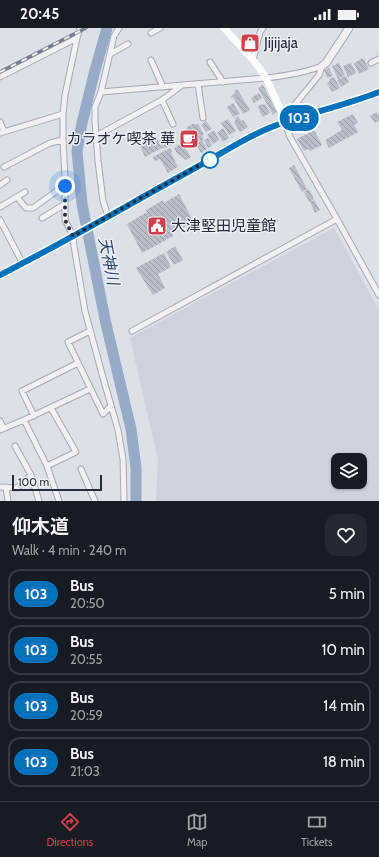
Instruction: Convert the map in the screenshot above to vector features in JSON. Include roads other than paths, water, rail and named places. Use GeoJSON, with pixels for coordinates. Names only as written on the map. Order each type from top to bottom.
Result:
{"type":"FeatureCollection","features":[{"type":"Feature","properties":{"kind":"main road"},"geometry":{"type":"LineString","coordinates":[[224,28],[253,60],[266,78],[284,115],[285,122]]}},
{"type":"Feature","properties":{"kind":"main road"},"geometry":{"type":"LineString","coordinates":[[0,275],[76,235],[254,135],[285,122],[346,104],[379,92]]}},
{"type":"Feature","properties":{"kind":"street"},"geometry":{"type":"LineString","coordinates":[[80,28],[65,95],[63,114],[65,220],[76,235],[74,246],[85,310],[118,430],[123,459],[124,501]]}},
{"type":"Feature","properties":{"kind":"street"},"geometry":{"type":"LineString","coordinates":[[105,218],[98,161],[95,107],[114,36],[119,28]]}},
{"type":"Feature","properties":{"kind":"street"},"geometry":{"type":"LineString","coordinates":[[151,33],[160,28]]}},
{"type":"Feature","properties":{"kind":"street"},"geometry":{"type":"LineString","coordinates":[[253,60],[260,32],[263,28]]}},
{"type":"Feature","properties":{"kind":"street"},"geometry":{"type":"LineString","coordinates":[[100,92],[266,78],[304,71],[322,66],[326,63],[349,28]]}},
{"type":"Feature","properties":{"kind":"street"},"geometry":{"type":"LineString","coordinates":[[0,77],[77,38]]}},
{"type":"Feature","properties":{"kind":"street"},"geometry":{"type":"LineString","coordinates":[[110,54],[128,44]]}},
{"type":"Feature","properties":{"kind":"street"},"geometry":{"type":"LineString","coordinates":[[371,63],[379,59]]}},
{"type":"Feature","properties":{"kind":"street"},"geometry":{"type":"LineString","coordinates":[[150,60],[164,87]]}},
{"type":"Feature","properties":{"kind":"street"},"geometry":{"type":"LineString","coordinates":[[210,62],[223,82]]}},
{"type":"Feature","properties":{"kind":"street"},"geometry":{"type":"LineString","coordinates":[[284,115],[292,108],[319,75],[322,66]]}},
{"type":"Feature","properties":{"kind":"street"},"geometry":{"type":"LineString","coordinates":[[198,84],[203,118]]}},
{"type":"Feature","properties":{"kind":"street"},"geometry":{"type":"LineString","coordinates":[[96,136],[162,100],[181,86]]}},
{"type":"Feature","properties":{"kind":"street"},"geometry":{"type":"LineString","coordinates":[[162,100],[173,124]]}},
{"type":"Feature","properties":{"kind":"street"},"geometry":{"type":"LineString","coordinates":[[0,122],[2,132],[63,114]]}},
{"type":"Feature","properties":{"kind":"street"},"geometry":{"type":"LineString","coordinates":[[285,122],[290,137],[379,295]]}},
{"type":"Feature","properties":{"kind":"street"},"geometry":{"type":"LineString","coordinates":[[4,167],[50,143],[63,140]]}},
{"type":"Feature","properties":{"kind":"street"},"geometry":{"type":"LineString","coordinates":[[0,185],[7,180]]}},
{"type":"Feature","properties":{"kind":"street"},"geometry":{"type":"LineString","coordinates":[[17,197],[26,208],[33,208],[65,186]]}},
{"type":"Feature","properties":{"kind":"street"},"geometry":{"type":"LineString","coordinates":[[0,207],[25,192]]}},
{"type":"Feature","properties":{"kind":"street"},"geometry":{"type":"LineString","coordinates":[[42,218],[65,204]]}},
{"type":"Feature","properties":{"kind":"street"},"geometry":{"type":"LineString","coordinates":[[132,330],[337,219]]}},
{"type":"Feature","properties":{"kind":"street"},"geometry":{"type":"LineString","coordinates":[[0,220],[23,264]]}},
{"type":"Feature","properties":{"kind":"street"},"geometry":{"type":"LineString","coordinates":[[90,331],[68,342],[103,414],[111,406]]}},
{"type":"Feature","properties":{"kind":"street"},"geometry":{"type":"LineString","coordinates":[[34,416],[22,391],[78,363]]}},
{"type":"Feature","properties":{"kind":"street"},"geometry":{"type":"LineString","coordinates":[[0,421],[2,429],[34,416],[90,389]]}},
{"type":"Feature","properties":{"kind":"street"},"geometry":{"type":"LineString","coordinates":[[46,466],[76,452],[51,408]]}},
{"type":"Feature","properties":{"kind":"street"},"geometry":{"type":"LineString","coordinates":[[24,420],[46,466],[59,501]]}},
{"type":"Feature","properties":{"kind":"street"},"geometry":{"type":"LineString","coordinates":[[15,446],[31,474],[38,501]]}},
{"type":"Feature","properties":{"kind":"street"},"geometry":{"type":"LineString","coordinates":[[81,469],[95,501]]}},
{"type":"Feature","properties":{"kind":"street"},"geometry":{"type":"LineString","coordinates":[[0,486],[17,488],[31,474]]}},
{"type":"Feature","properties":{"kind":"street"},"geometry":{"type":"LineString","coordinates":[[6,487],[8,501]]}},
{"type":"Feature","properties":{"kind":"waterway","name":"天神川"},"geometry":{"type":"LineString","coordinates":[[107,28],[82,123],[77,151],[82,204],[106,324],[131,429],[136,468],[136,501]]}},
{"type":"Feature","properties":{"kind":"railway"},"geometry":{"type":"LineString","coordinates":[[0,72],[86,28]]}},
{"type":"Feature","properties":{"kind":"place","name":"Jijijaja"},"geometry":{"type":"Point","coordinates":[250,43]}},
{"type":"Feature","properties":{"kind":"place","name":"カラオケ喫茶 華"},"geometry":{"type":"Point","coordinates":[189,139]}},
{"type":"Feature","properties":{"kind":"place","name":"大津堅田児童館"},"geometry":{"type":"Point","coordinates":[157,226]}}]}
